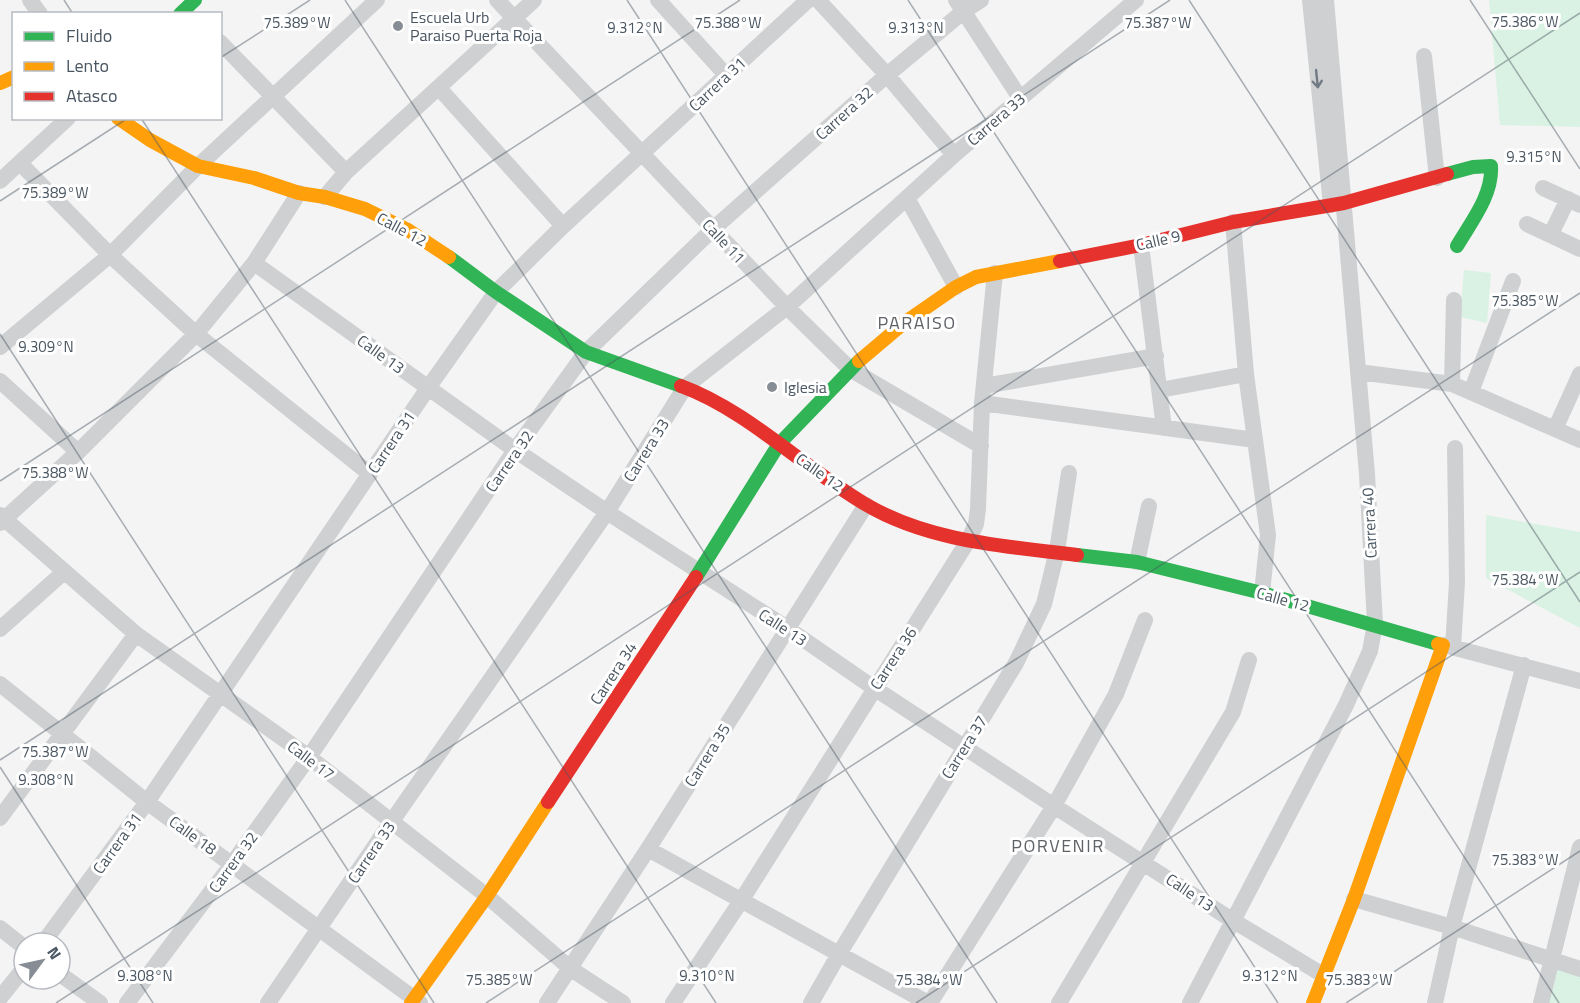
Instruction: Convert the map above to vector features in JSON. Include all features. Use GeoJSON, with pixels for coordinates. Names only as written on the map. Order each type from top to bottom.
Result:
{"type":"FeatureCollection","features":[{"type":"Feature","properties":{"kind":"street"},"geometry":{"type":"LineString","coordinates":[[0,347],[110,255],[198,166],[377,0]]}},
{"type":"Feature","properties":{"kind":"street","name":"Calle 11"},"geometry":{"type":"LineString","coordinates":[[497,0],[713,230],[850,369],[981,446]]}},
{"type":"Feature","properties":{"kind":"street"},"geometry":{"type":"LineString","coordinates":[[325,197],[346,172],[534,0]]}},
{"type":"Feature","properties":{"kind":"street"},"geometry":{"type":"LineString","coordinates":[[658,0],[726,75]]}},
{"type":"Feature","properties":{"kind":"street","name":"Carrera 31"},"geometry":{"type":"LineString","coordinates":[[52,931],[147,802],[428,388],[496,292],[563,226],[808,0]]}},
{"type":"Feature","properties":{"kind":"street"},"geometry":{"type":"LineString","coordinates":[[818,0],[954,155]]}},
{"type":"Feature","properties":{"kind":"street","name":"Carrera 32"},"geometry":{"type":"LineString","coordinates":[[127,1003],[309,757],[515,450],[586,352],[713,230],[960,6],[981,0]]}},
{"type":"Feature","properties":{"kind":"street","name":"Carrera 33"},"geometry":{"type":"LineString","coordinates":[[268,1003],[607,512],[685,387],[787,307],[954,155],[1136,0]]}},
{"type":"Feature","properties":{"kind":"street","name":"Carrera 40"},"geometry":{"type":"LineString","coordinates":[[1190,1003],[1346,705],[1370,651],[1376,624],[1358,372],[1337,204],[1322,54],[1310,0]]}},
{"type":"Feature","properties":{"kind":"street","name":"Carrera 40"},"geometry":{"type":"LineString","coordinates":[[1322,54],[1326,0]]}},
{"type":"Feature","properties":{"kind":"street"},"geometry":{"type":"LineString","coordinates":[[960,6],[1020,98]]}},
{"type":"Feature","properties":{"kind":"street"},"geometry":{"type":"LineString","coordinates":[[222,44],[346,172]]}},
{"type":"Feature","properties":{"kind":"street"},"geometry":{"type":"LineString","coordinates":[[1424,56],[1437,178]]}},
{"type":"Feature","properties":{"kind":"street"},"geometry":{"type":"LineString","coordinates":[[439,88],[563,226]]}},
{"type":"Feature","properties":{"kind":"street"},"geometry":{"type":"LineString","coordinates":[[0,181],[66,120]]}},
{"type":"Feature","properties":{"kind":"street","name":"Calle 12"},"geometry":{"type":"LineString","coordinates":[[121,120],[150,140],[198,166],[254,178],[299,193],[325,197],[365,209],[408,230],[586,352],[685,387],[722,405],[866,505],[913,527],[968,541],[1057,550],[1137,562],[1262,593],[1580,681]]}},
{"type":"Feature","properties":{"kind":"street"},"geometry":{"type":"LineString","coordinates":[[20,163],[110,255],[196,334],[370,474]]}},
{"type":"Feature","properties":{"kind":"street","name":"Calle 9"},"geometry":{"type":"LineString","coordinates":[[850,369],[904,323],[956,287],[976,278],[1141,245],[1233,222],[1337,204],[1480,166],[1491,166],[1490,185],[1457,246]]}},
{"type":"Feature","properties":{"kind":"street"},"geometry":{"type":"LineString","coordinates":[[1543,189],[1574,202],[1551,234]]}},
{"type":"Feature","properties":{"kind":"street"},"geometry":{"type":"LineString","coordinates":[[2,519],[78,453],[196,334],[254,263],[299,193]]}},
{"type":"Feature","properties":{"kind":"street"},"geometry":{"type":"LineString","coordinates":[[907,198],[956,287]]}},
{"type":"Feature","properties":{"kind":"street"},"geometry":{"type":"LineString","coordinates":[[1233,222],[1246,374],[1268,535],[1262,593]]}},
{"type":"Feature","properties":{"kind":"street"},"geometry":{"type":"LineString","coordinates":[[1527,224],[1580,249]]}},
{"type":"Feature","properties":{"kind":"street"},"geometry":{"type":"LineString","coordinates":[[1141,245],[1164,428]]}},
{"type":"Feature","properties":{"kind":"street","name":"Calle 13"},"geometry":{"type":"LineString","coordinates":[[254,263],[515,450],[607,512],[787,628],[873,688],[1054,806],[1232,920],[1323,975]]}},
{"type":"Feature","properties":{"kind":"street","name":"Carrera 36"},"geometry":{"type":"LineString","coordinates":[[673,1003],[741,901],[873,688],[968,541],[976,524],[983,394],[995,273]]}},
{"type":"Feature","properties":{"kind":"street"},"geometry":{"type":"LineString","coordinates":[[1471,392],[1513,280]]}},
{"type":"Feature","properties":{"kind":"street"},"geometry":{"type":"LineString","coordinates":[[1452,384],[1454,300]]}},
{"type":"Feature","properties":{"kind":"street"},"geometry":{"type":"LineString","coordinates":[[983,394],[1156,356]]}},
{"type":"Feature","properties":{"kind":"street","name":"Carrera 34"},"geometry":{"type":"LineString","coordinates":[[415,1002],[699,572],[779,444],[850,369]]}},
{"type":"Feature","properties":{"kind":"street"},"geometry":{"type":"LineString","coordinates":[[1358,372],[1452,384],[1580,440]]}},
{"type":"Feature","properties":{"kind":"street"},"geometry":{"type":"LineString","coordinates":[[1160,390],[1246,374]]}},
{"type":"Feature","properties":{"kind":"street"},"geometry":{"type":"LineString","coordinates":[[1555,429],[1580,374]]}},
{"type":"Feature","properties":{"kind":"street"},"geometry":{"type":"LineString","coordinates":[[0,381],[78,453]]}},
{"type":"Feature","properties":{"kind":"street"},"geometry":{"type":"LineString","coordinates":[[983,394],[1164,428],[1255,440]]}},
{"type":"Feature","properties":{"kind":"street"},"geometry":{"type":"LineString","coordinates":[[1313,1003],[1448,646],[1457,582],[1455,448]]}},
{"type":"Feature","properties":{"kind":"street","name":"Carrera 37"},"geometry":{"type":"LineString","coordinates":[[811,1003],[963,747],[1016,663],[1044,604],[1057,550],[1069,473]]}},
{"type":"Feature","properties":{"kind":"street","name":"Carrera 35"},"geometry":{"type":"LineString","coordinates":[[547,1003],[648,849],[866,505]]}},
{"type":"Feature","properties":{"kind":"street"},"geometry":{"type":"LineString","coordinates":[[1137,562],[1149,506]]}},
{"type":"Feature","properties":{"kind":"street","name":"Calle 17"},"geometry":{"type":"LineString","coordinates":[[2,519],[136,634],[309,757],[487,896],[571,969],[623,1003]]}},
{"type":"Feature","properties":{"kind":"street"},"geometry":{"type":"LineString","coordinates":[[0,629],[64,573]]}},
{"type":"Feature","properties":{"kind":"street"},"geometry":{"type":"LineString","coordinates":[[648,849],[929,1003],[1054,806],[1116,694],[1145,620]]}},
{"type":"Feature","properties":{"kind":"street"},"geometry":{"type":"LineString","coordinates":[[0,818],[136,634]]}},
{"type":"Feature","properties":{"kind":"street"},"geometry":{"type":"LineString","coordinates":[[1059,1003],[1233,712],[1249,660]]}},
{"type":"Feature","properties":{"kind":"street"},"geometry":{"type":"LineString","coordinates":[[1435,1003],[1452,927],[1524,665]]}},
{"type":"Feature","properties":{"kind":"street","name":"Calle 18"},"geometry":{"type":"LineString","coordinates":[[0,684],[147,802],[320,928],[415,1002]]}},
{"type":"Feature","properties":{"kind":"street"},"geometry":{"type":"LineString","coordinates":[[1541,1003],[1580,847]]}},
{"type":"Feature","properties":{"kind":"street"},"geometry":{"type":"LineString","coordinates":[[1354,899],[1452,927],[1580,969]]}},
{"type":"Feature","properties":{"kind":"street"},"geometry":{"type":"LineString","coordinates":[[0,928],[12,938]]}},
{"type":"Feature","properties":{"kind":"street"},"geometry":{"type":"LineString","coordinates":[[0,998],[12,983]]}},
{"type":"Feature","properties":{"kind":"street"},"geometry":{"type":"LineString","coordinates":[[72,983],[100,1003]]}},
{"type":"Feature","properties":{"kind":"green space"},"geometry":{"type":"Polygon","coordinates":[[[1489,0],[1580,0],[1580,127],[1500,125],[1489,0]]]}},
{"type":"Feature","properties":{"kind":"green space"},"geometry":{"type":"Polygon","coordinates":[[[1464,270],[1491,273],[1487,323],[1460,317],[1464,270]]]}},
{"type":"Feature","properties":{"kind":"green space"},"geometry":{"type":"Polygon","coordinates":[[[1486,515],[1580,532],[1580,628],[1486,578],[1486,515]]]}},
{"type":"Feature","properties":{"kind":"green space"},"geometry":{"type":"Polygon","coordinates":[[[1552,960],[1580,969],[1580,1003],[1541,1003],[1552,960]]]}},
{"type":"Feature","properties":{"kind":"traffic: fast"},"geometry":{"type":"LineString","coordinates":[[182,12],[195,0]]}},
{"type":"Feature","properties":{"kind":"traffic: fast"},"geometry":{"type":"LineString","coordinates":[[1447,174],[1473,167],[1491,166],[1491,177],[1485,198],[1457,246]]}},
{"type":"Feature","properties":{"kind":"traffic: fast"},"geometry":{"type":"LineString","coordinates":[[449,257],[496,292],[586,352],[681,386]]}},
{"type":"Feature","properties":{"kind":"traffic: fast"},"geometry":{"type":"LineString","coordinates":[[696,577],[779,444],[859,361]]}},
{"type":"Feature","properties":{"kind":"traffic: fast"},"geometry":{"type":"LineString","coordinates":[[1077,555],[1137,562],[1262,593],[1438,644]]}},
{"type":"Feature","properties":{"kind":"traffic: slow"},"geometry":{"type":"LineString","coordinates":[[0,83],[12,78]]}},
{"type":"Feature","properties":{"kind":"traffic: slow"},"geometry":{"type":"LineString","coordinates":[[121,120],[150,140],[198,166],[254,178],[299,193],[325,197],[365,209],[408,230],[449,257]]}},
{"type":"Feature","properties":{"kind":"traffic: slow"},"geometry":{"type":"LineString","coordinates":[[859,361],[904,323],[956,287],[976,277],[1060,261]]}},
{"type":"Feature","properties":{"kind":"traffic: slow"},"geometry":{"type":"LineString","coordinates":[[1313,1003],[1354,899],[1443,645],[1438,644]]}},
{"type":"Feature","properties":{"kind":"traffic: slow"},"geometry":{"type":"LineString","coordinates":[[411,1003],[487,896],[548,802]]}},
{"type":"Feature","properties":{"kind":"traffic: jam"},"geometry":{"type":"LineString","coordinates":[[1060,261],[1141,245],[1233,222],[1344,203],[1447,174]]}},
{"type":"Feature","properties":{"kind":"traffic: jam"},"geometry":{"type":"LineString","coordinates":[[681,386],[729,410],[843,490],[890,517],[915,527],[968,540],[1077,555]]}},
{"type":"Feature","properties":{"kind":"traffic: jam"},"geometry":{"type":"LineString","coordinates":[[548,802],[696,577]]}},
{"type":"Feature","properties":{"kind":"place","name":"Escuela Urb Paraiso Puerta Roja"},"geometry":{"type":"Point","coordinates":[398,26]}},
{"type":"Feature","properties":{"kind":"place","name":"Iglesia"},"geometry":{"type":"Point","coordinates":[772,387]}},
{"type":"Feature","properties":{"kind":"district","name":"PARAISO"},"geometry":{"type":"Point","coordinates":[917,322]}},
{"type":"Feature","properties":{"kind":"district","name":"PORVENIR"},"geometry":{"type":"Point","coordinates":[1058,845]}}]}
